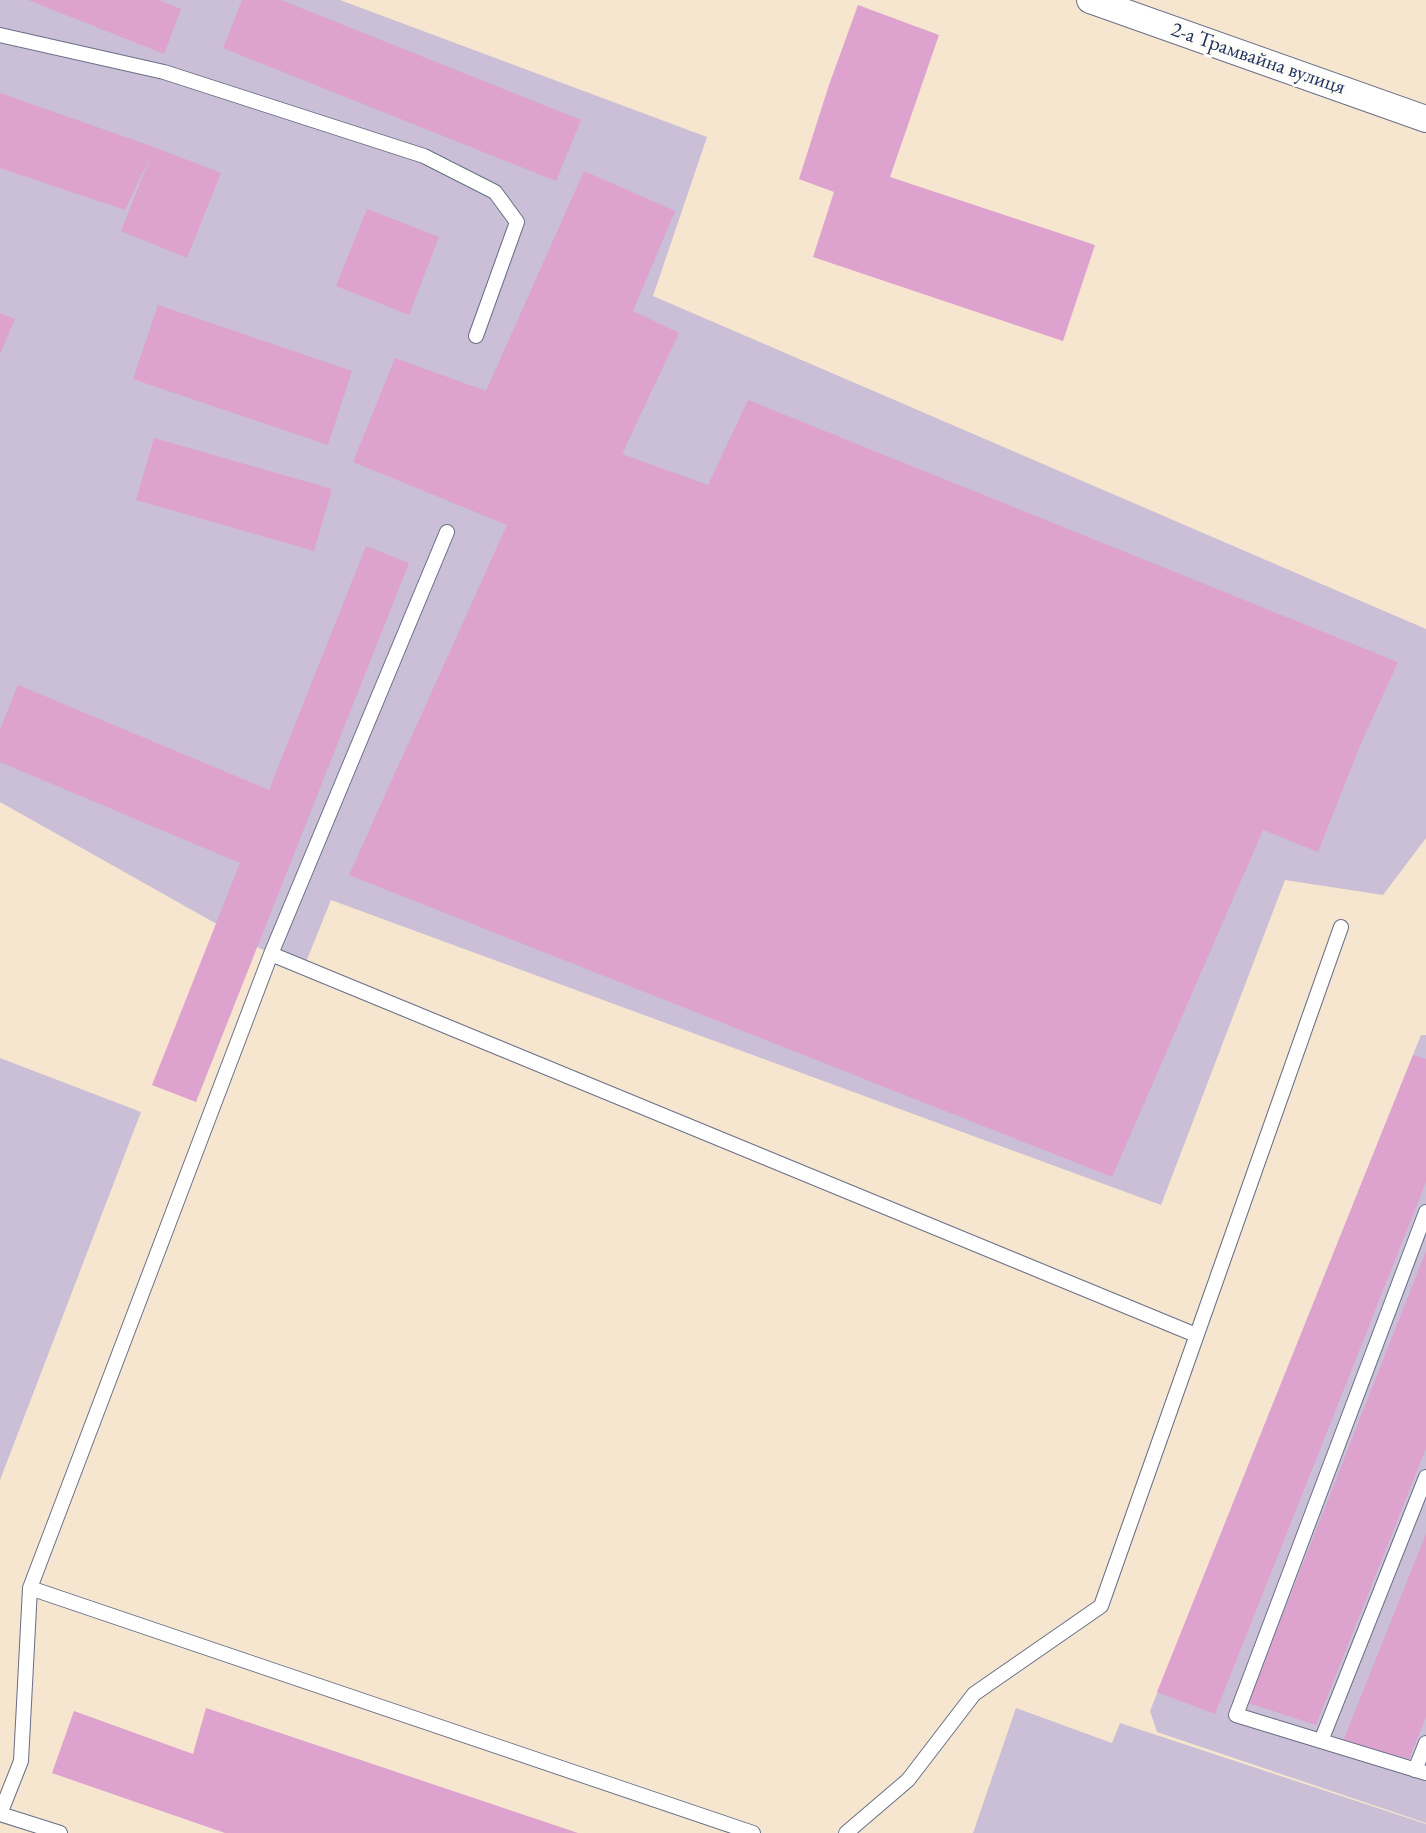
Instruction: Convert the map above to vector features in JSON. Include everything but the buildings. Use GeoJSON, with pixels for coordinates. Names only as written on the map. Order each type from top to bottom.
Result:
{"type":"FeatureCollection","features":[{"type":"Feature","properties":{"kind":"street","name":"2-а Трамвайна вулиця"},"geometry":{"type":"LineString","coordinates":[[1090,0],[1426,119]]}},
{"type":"Feature","properties":{"kind":"lane"},"geometry":{"type":"LineString","coordinates":[[0,35],[164,72],[424,156],[495,192],[517,222],[476,336]]}},
{"type":"Feature","properties":{"kind":"lane"},"geometry":{"type":"LineString","coordinates":[[60,1833],[0,1814],[21,1761],[30,1588],[271,954],[447,532]]}},
{"type":"Feature","properties":{"kind":"lane"},"geometry":{"type":"LineString","coordinates":[[846,1833],[908,1780],[974,1694],[1101,1606],[1341,927]]}},
{"type":"Feature","properties":{"kind":"lane"},"geometry":{"type":"LineString","coordinates":[[271,954],[1196,1335]]}},
{"type":"Feature","properties":{"kind":"lane"},"geometry":{"type":"LineString","coordinates":[[1426,1212],[1236,1715],[1421,1772],[1426,1743]]}},
{"type":"Feature","properties":{"kind":"lane"},"geometry":{"type":"LineString","coordinates":[[1321,1741],[1426,1477]]}},
{"type":"Feature","properties":{"kind":"lane"},"geometry":{"type":"LineString","coordinates":[[30,1588],[753,1833]]}},
{"type":"Feature","properties":{"kind":"shaded area"},"geometry":{"type":"Polygon","coordinates":[[[0,0],[340,0],[707,137],[653,296],[1426,629],[1426,838],[1383,895],[1285,880],[1161,1205],[331,900],[302,972],[0,802],[0,0]]]}},
{"type":"Feature","properties":{"kind":"shaded area"},"geometry":{"type":"Polygon","coordinates":[[[1421,1035],[1426,1035],[1426,1823],[1157,1732],[1150,1711],[1421,1035]]]}},
{"type":"Feature","properties":{"kind":"shaded area"},"geometry":{"type":"Polygon","coordinates":[[[0,1058],[141,1112],[0,1480],[0,1058]]]}},
{"type":"Feature","properties":{"kind":"shaded area"},"geometry":{"type":"Polygon","coordinates":[[[1016,1708],[1112,1743],[1120,1723],[1426,1824],[1426,1833],[973,1833],[1016,1708]]]}}]}
